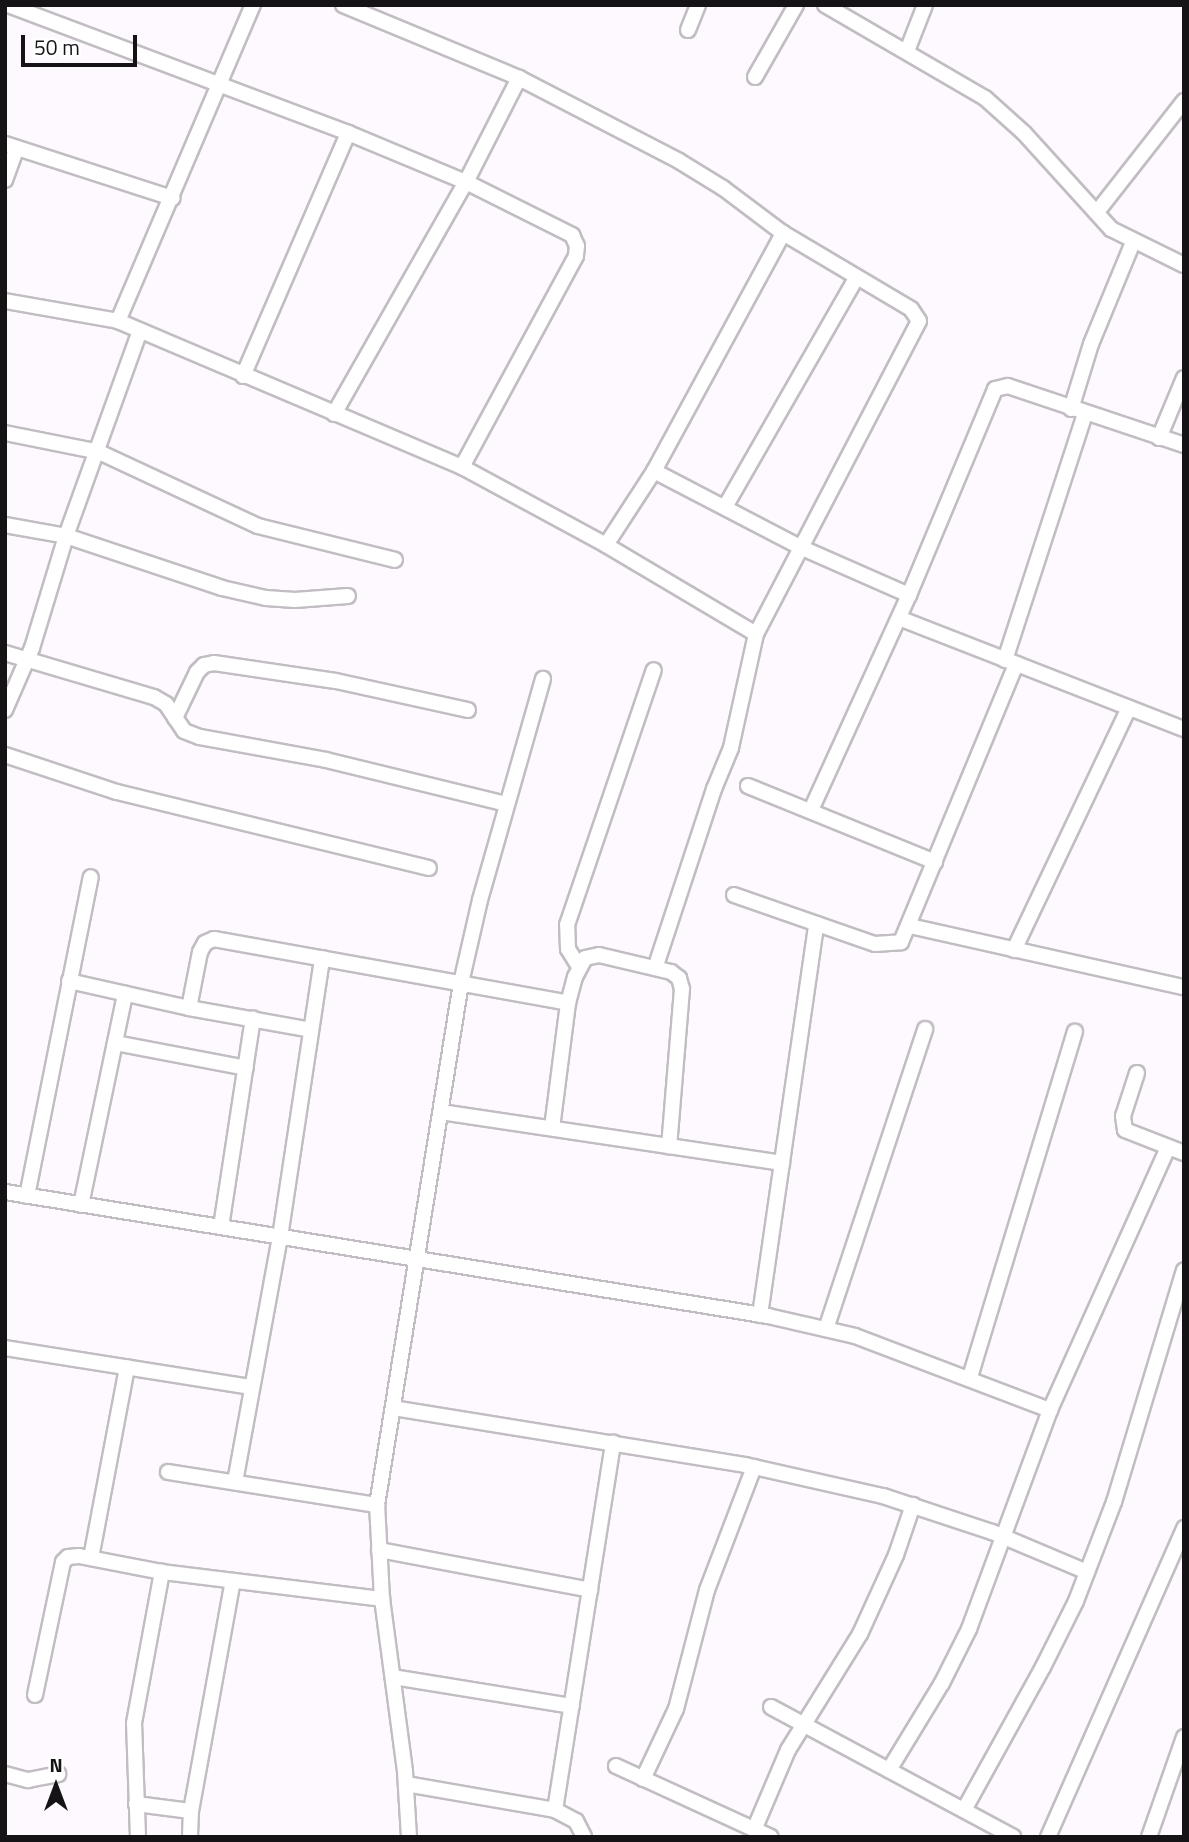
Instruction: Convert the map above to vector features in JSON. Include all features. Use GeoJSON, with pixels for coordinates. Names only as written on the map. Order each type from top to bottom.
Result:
{"type":"FeatureCollection","features":[{"type":"Feature","properties":{"kind":"street"},"geometry":{"type":"LineString","coordinates":[[8,5],[348,133],[466,182],[572,235],[578,246],[576,256],[462,467]]}},
{"type":"Feature","properties":{"kind":"street"},"geometry":{"type":"LineString","coordinates":[[118,321],[253,5]]}},
{"type":"Feature","properties":{"kind":"street"},"geometry":{"type":"LineString","coordinates":[[343,5],[519,78],[679,161],[723,188],[783,233],[911,309],[919,321],[918,329],[756,634],[731,748],[714,789],[655,968]]}},
{"type":"Feature","properties":{"kind":"street"},"geometry":{"type":"LineString","coordinates":[[688,30],[698,5]]}},
{"type":"Feature","properties":{"kind":"street"},"geometry":{"type":"LineString","coordinates":[[755,77],[796,5]]}},
{"type":"Feature","properties":{"kind":"street"},"geometry":{"type":"LineString","coordinates":[[825,5],[985,98],[1024,133],[1111,229],[1184,265]]}},
{"type":"Feature","properties":{"kind":"street"},"geometry":{"type":"LineString","coordinates":[[907,51],[925,5]]}},
{"type":"Feature","properties":{"kind":"street"},"geometry":{"type":"LineString","coordinates":[[334,414],[466,182],[519,78]]}},
{"type":"Feature","properties":{"kind":"street"},"geometry":{"type":"LineString","coordinates":[[1097,212],[1184,101]]}},
{"type":"Feature","properties":{"kind":"street"},"geometry":{"type":"LineString","coordinates":[[243,376],[348,133]]}},
{"type":"Feature","properties":{"kind":"street"},"geometry":{"type":"LineString","coordinates":[[5,180],[11,146],[172,198]]}},
{"type":"Feature","properties":{"kind":"street"},"geometry":{"type":"LineString","coordinates":[[607,545],[654,471],[783,233]]}},
{"type":"Feature","properties":{"kind":"street"},"geometry":{"type":"LineString","coordinates":[[734,895],[874,944],[889,945],[901,942],[935,862],[1010,662],[1078,411],[1091,344],[1133,242]]}},
{"type":"Feature","properties":{"kind":"street"},"geometry":{"type":"LineString","coordinates":[[725,507],[856,278]]}},
{"type":"Feature","properties":{"kind":"street"},"geometry":{"type":"LineString","coordinates":[[5,301],[118,321],[462,467],[607,545],[756,634]]}},
{"type":"Feature","properties":{"kind":"street"},"geometry":{"type":"LineString","coordinates":[[5,710],[28,658],[66,536],[99,452],[140,331]]}},
{"type":"Feature","properties":{"kind":"street"},"geometry":{"type":"LineString","coordinates":[[1159,438],[1184,378]]}},
{"type":"Feature","properties":{"kind":"street"},"geometry":{"type":"LineString","coordinates":[[811,810],[899,618],[995,389],[1008,386],[1184,445]]}},
{"type":"Feature","properties":{"kind":"street"},"geometry":{"type":"LineString","coordinates":[[5,433],[99,452],[258,526],[395,560]]}},
{"type":"Feature","properties":{"kind":"street"},"geometry":{"type":"LineString","coordinates":[[654,471],[802,548],[909,595]]}},
{"type":"Feature","properties":{"kind":"street"},"geometry":{"type":"LineString","coordinates":[[5,525],[66,536],[222,588],[266,598],[295,600],[348,596]]}},
{"type":"Feature","properties":{"kind":"street"},"geometry":{"type":"LineString","coordinates":[[899,618],[1184,729]]}},
{"type":"Feature","properties":{"kind":"street"},"geometry":{"type":"LineString","coordinates":[[5,653],[154,697],[166,704],[184,731],[200,737],[339,763],[506,804]]}},
{"type":"Feature","properties":{"kind":"street"},"geometry":{"type":"LineString","coordinates":[[175,718],[197,672],[204,665],[214,663],[336,681],[468,710]]}},
{"type":"Feature","properties":{"kind":"street"},"geometry":{"type":"LineString","coordinates":[[578,965],[568,949],[566,925],[654,670]]}},
{"type":"Feature","properties":{"kind":"street"},"geometry":{"type":"LineString","coordinates":[[409,1837],[406,1784],[382,1599],[377,1505],[461,984],[506,804],[544,679]]}},
{"type":"Feature","properties":{"kind":"street"},"geometry":{"type":"LineString","coordinates":[[1013,950],[1129,708]]}},
{"type":"Feature","properties":{"kind":"street"},"geometry":{"type":"LineString","coordinates":[[5,755],[117,792],[429,868]]}},
{"type":"Feature","properties":{"kind":"street"},"geometry":{"type":"LineString","coordinates":[[748,786],[935,862]]}},
{"type":"Feature","properties":{"kind":"street"},"geometry":{"type":"LineString","coordinates":[[27,1196],[91,877]]}},
{"type":"Feature","properties":{"kind":"street"},"geometry":{"type":"LineString","coordinates":[[760,1315],[816,924]]}},
{"type":"Feature","properties":{"kind":"street"},"geometry":{"type":"LineString","coordinates":[[910,926],[1184,987]]}},
{"type":"Feature","properties":{"kind":"street"},"geometry":{"type":"LineString","coordinates":[[189,1008],[200,952],[205,943],[214,939],[568,1003]]}},
{"type":"Feature","properties":{"kind":"street"},"geometry":{"type":"LineString","coordinates":[[552,1128],[568,1003],[578,965],[585,958],[599,956],[671,972],[679,978],[682,989],[669,1146]]}},
{"type":"Feature","properties":{"kind":"street"},"geometry":{"type":"LineString","coordinates":[[234,1482],[280,1237],[322,957]]}},
{"type":"Feature","properties":{"kind":"street"},"geometry":{"type":"LineString","coordinates":[[69,981],[189,1008],[311,1030]]}},
{"type":"Feature","properties":{"kind":"street"},"geometry":{"type":"LineString","coordinates":[[81,1205],[125,994]]}},
{"type":"Feature","properties":{"kind":"street"},"geometry":{"type":"LineString","coordinates":[[221,1227],[253,1018]]}},
{"type":"Feature","properties":{"kind":"street"},"geometry":{"type":"LineString","coordinates":[[826,1329],[925,1029]]}},
{"type":"Feature","properties":{"kind":"street"},"geometry":{"type":"LineString","coordinates":[[970,1377],[1075,1032]]}},
{"type":"Feature","properties":{"kind":"street"},"geometry":{"type":"LineString","coordinates":[[115,1043],[246,1068]]}},
{"type":"Feature","properties":{"kind":"street"},"geometry":{"type":"LineString","coordinates":[[1137,1073],[1123,1125],[1131,1134],[1184,1153]]}},
{"type":"Feature","properties":{"kind":"street"},"geometry":{"type":"LineString","coordinates":[[441,1112],[782,1163]]}},
{"type":"Feature","properties":{"kind":"street"},"geometry":{"type":"LineString","coordinates":[[889,1770],[942,1683],[969,1629],[1051,1410],[1168,1147]]}},
{"type":"Feature","properties":{"kind":"street"},"geometry":{"type":"LineString","coordinates":[[5,1192],[760,1315],[826,1329],[970,1377],[1051,1410]]}},
{"type":"Feature","properties":{"kind":"street"},"geometry":{"type":"LineString","coordinates":[[964,1810],[1044,1667],[1087,1572],[1114,1502],[1184,1270]]}},
{"type":"Feature","properties":{"kind":"street"},"geometry":{"type":"LineString","coordinates":[[5,1348],[251,1387]]}},
{"type":"Feature","properties":{"kind":"street"},"geometry":{"type":"LineString","coordinates":[[91,1558],[127,1367]]}},
{"type":"Feature","properties":{"kind":"street"},"geometry":{"type":"LineString","coordinates":[[393,1408],[754,1466],[913,1505],[1005,1538],[1087,1572]]}},
{"type":"Feature","properties":{"kind":"street"},"geometry":{"type":"LineString","coordinates":[[555,1810],[612,1443]]}},
{"type":"Feature","properties":{"kind":"street"},"geometry":{"type":"LineString","coordinates":[[643,1779],[676,1709],[707,1590],[754,1466]]}},
{"type":"Feature","properties":{"kind":"street"},"geometry":{"type":"LineString","coordinates":[[168,1472],[377,1505]]}},
{"type":"Feature","properties":{"kind":"street"},"geometry":{"type":"LineString","coordinates":[[754,1830],[769,1789],[804,1725],[860,1634],[896,1555],[913,1505]]}},
{"type":"Feature","properties":{"kind":"street"},"geometry":{"type":"LineString","coordinates":[[1048,1837],[1184,1528]]}},
{"type":"Feature","properties":{"kind":"street"},"geometry":{"type":"LineString","coordinates":[[379,1550],[590,1590]]}},
{"type":"Feature","properties":{"kind":"street"},"geometry":{"type":"LineString","coordinates":[[35,1695],[63,1562],[68,1557],[91,1558],[162,1572],[382,1599]]}},
{"type":"Feature","properties":{"kind":"street"},"geometry":{"type":"LineString","coordinates":[[138,1837],[134,1723],[162,1572]]}},
{"type":"Feature","properties":{"kind":"street"},"geometry":{"type":"LineString","coordinates":[[190,1837],[191,1811],[233,1581]]}},
{"type":"Feature","properties":{"kind":"street"},"geometry":{"type":"LineString","coordinates":[[393,1677],[572,1706]]}},
{"type":"Feature","properties":{"kind":"street"},"geometry":{"type":"LineString","coordinates":[[771,1707],[1013,1837]]}},
{"type":"Feature","properties":{"kind":"street"},"geometry":{"type":"LineString","coordinates":[[1149,1837],[1184,1737]]}},
{"type":"Feature","properties":{"kind":"street"},"geometry":{"type":"LineString","coordinates":[[616,1766],[771,1837]]}},
{"type":"Feature","properties":{"kind":"street"},"geometry":{"type":"LineString","coordinates":[[5,1774],[28,1780],[58,1774]]}},
{"type":"Feature","properties":{"kind":"street"},"geometry":{"type":"LineString","coordinates":[[406,1784],[555,1810],[576,1821],[584,1837]]}},
{"type":"Feature","properties":{"kind":"street"},"geometry":{"type":"LineString","coordinates":[[136,1804],[191,1811]]}}]}
